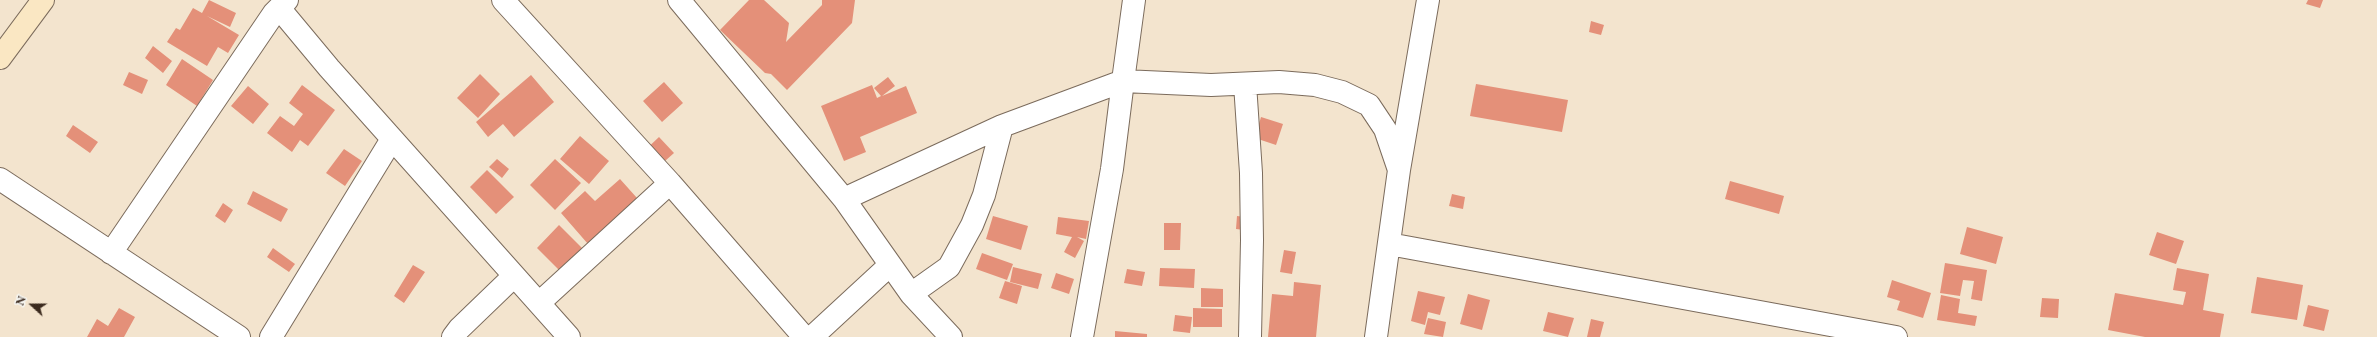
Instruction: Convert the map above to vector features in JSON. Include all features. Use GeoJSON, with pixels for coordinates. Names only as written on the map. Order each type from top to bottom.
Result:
{"type":"FeatureCollection","features":[{"type":"Feature","properties":{"kind":"street"},"geometry":{"type":"LineString","coordinates":[[0,58],[43,0]]}},
{"type":"Feature","properties":{"kind":"street"},"geometry":{"type":"LineString","coordinates":[[503,0],[670,183],[804,337]]}},
{"type":"Feature","properties":{"kind":"street"},"geometry":{"type":"LineString","coordinates":[[679,0],[844,199],[911,294],[951,337]]}},
{"type":"Feature","properties":{"kind":"street"},"geometry":{"type":"LineString","coordinates":[[1082,337],[1112,169],[1134,0]]}},
{"type":"Feature","properties":{"kind":"street"},"geometry":{"type":"LineString","coordinates":[[1376,337],[1399,170],[1428,0]]}},
{"type":"Feature","properties":{"kind":"street"},"geometry":{"type":"LineString","coordinates":[[111,253],[283,4],[392,139],[569,337]]}},
{"type":"Feature","properties":{"kind":"street"},"geometry":{"type":"LineString","coordinates":[[844,199],[1002,126],[1123,81],[1211,84],[1280,82],[1315,85],[1342,92],[1369,105],[1385,129],[1399,170]]}},
{"type":"Feature","properties":{"kind":"street"},"geometry":{"type":"LineString","coordinates":[[1245,84],[1251,173],[1252,233],[1250,337]]}},
{"type":"Feature","properties":{"kind":"street"},"geometry":{"type":"LineString","coordinates":[[911,294],[948,267],[961,244],[984,195],[1002,126]]}},
{"type":"Feature","properties":{"kind":"street"},"geometry":{"type":"LineString","coordinates":[[271,337],[392,139]]}},
{"type":"Feature","properties":{"kind":"street"},"geometry":{"type":"LineString","coordinates":[[0,179],[239,337]]}},
{"type":"Feature","properties":{"kind":"street"},"geometry":{"type":"LineString","coordinates":[[539,303],[670,183]]}},
{"type":"Feature","properties":{"kind":"street"},"geometry":{"type":"LineString","coordinates":[[1389,244],[1896,337]]}},
{"type":"Feature","properties":{"kind":"street"},"geometry":{"type":"LineString","coordinates":[[812,337],[890,265]]}},
{"type":"Feature","properties":{"kind":"street"},"geometry":{"type":"LineString","coordinates":[[453,337],[459,328],[514,276]]}},
{"type":"Feature","properties":{"kind":"building"},"geometry":{"type":"Polygon","coordinates":[[[209,0],[236,13],[230,27],[207,16],[239,35],[228,53],[218,47],[207,66],[167,42],[176,28],[180,30],[193,8],[202,13],[209,0]]]}},
{"type":"Feature","properties":{"kind":"building"},"geometry":{"type":"Polygon","coordinates":[[[749,0],[764,0],[789,23],[786,42],[822,5],[822,0],[855,0],[852,23],[787,90],[771,74],[765,73],[720,30],[749,0]]]}},
{"type":"Feature","properties":{"kind":"building"},"geometry":{"type":"Polygon","coordinates":[[[2308,0],[2323,0],[2320,8],[2306,4],[2308,0]]]}},
{"type":"Feature","properties":{"kind":"building"},"geometry":{"type":"Polygon","coordinates":[[[1591,21],[1604,25],[1601,35],[1589,32],[1591,21]]]}},
{"type":"Feature","properties":{"kind":"building"},"geometry":{"type":"Polygon","coordinates":[[[153,46],[172,61],[163,73],[145,58],[153,46]]]}},
{"type":"Feature","properties":{"kind":"building"},"geometry":{"type":"Polygon","coordinates":[[[182,59],[213,80],[197,106],[166,85],[182,59]]]}},
{"type":"Feature","properties":{"kind":"building"},"geometry":{"type":"Polygon","coordinates":[[[129,72],[148,80],[142,94],[123,85],[129,72]]]}},
{"type":"Feature","properties":{"kind":"building"},"geometry":{"type":"Polygon","coordinates":[[[480,74],[500,94],[478,118],[457,98],[480,74]]]}},
{"type":"Feature","properties":{"kind":"building"},"geometry":{"type":"Polygon","coordinates":[[[531,75],[554,102],[514,137],[503,124],[488,137],[476,122],[531,75]]]}},
{"type":"Feature","properties":{"kind":"building"},"geometry":{"type":"Polygon","coordinates":[[[888,77],[895,86],[882,96],[906,86],[917,113],[860,137],[866,152],[844,161],[821,106],[872,85],[877,98],[881,96],[874,88],[888,77]]]}},
{"type":"Feature","properties":{"kind":"building"},"geometry":{"type":"Polygon","coordinates":[[[664,82],[683,103],[662,122],[643,101],[664,82]]]}},
{"type":"Feature","properties":{"kind":"building"},"geometry":{"type":"Polygon","coordinates":[[[1476,84],[1568,100],[1562,132],[1470,116],[1476,84]]]}},
{"type":"Feature","properties":{"kind":"building"},"geometry":{"type":"Polygon","coordinates":[[[302,85],[335,110],[308,146],[300,140],[292,152],[267,133],[280,116],[294,126],[303,114],[289,103],[302,85]]]}},
{"type":"Feature","properties":{"kind":"building"},"geometry":{"type":"Polygon","coordinates":[[[248,86],[269,104],[253,124],[231,106],[248,86]]]}},
{"type":"Feature","properties":{"kind":"building"},"geometry":{"type":"Polygon","coordinates":[[[1261,117],[1283,124],[1276,145],[1255,138],[1261,117]]]}},
{"type":"Feature","properties":{"kind":"building"},"geometry":{"type":"Polygon","coordinates":[[[73,125],[98,142],[90,153],[66,136],[73,125]]]}},
{"type":"Feature","properties":{"kind":"building"},"geometry":{"type":"Polygon","coordinates":[[[580,136],[609,161],[589,184],[560,159],[580,136]]]}},
{"type":"Feature","properties":{"kind":"building"},"geometry":{"type":"Polygon","coordinates":[[[659,137],[674,153],[656,169],[642,153],[659,137]]]}},
{"type":"Feature","properties":{"kind":"building"},"geometry":{"type":"Polygon","coordinates":[[[344,149],[362,161],[345,186],[326,173],[344,149]]]}},
{"type":"Feature","properties":{"kind":"building"},"geometry":{"type":"Polygon","coordinates":[[[497,159],[509,169],[502,178],[489,167],[497,159]]]}},
{"type":"Feature","properties":{"kind":"building"},"geometry":{"type":"Polygon","coordinates":[[[555,159],[581,183],[555,210],[530,185],[555,159]]]}},
{"type":"Feature","properties":{"kind":"building"},"geometry":{"type":"Polygon","coordinates":[[[487,170],[514,197],[496,214],[470,187],[487,170]]]}},
{"type":"Feature","properties":{"kind":"building"},"geometry":{"type":"Polygon","coordinates":[[[620,179],[637,198],[588,244],[561,213],[585,191],[595,201],[620,179]]]}},
{"type":"Feature","properties":{"kind":"building"},"geometry":{"type":"Polygon","coordinates":[[[1730,181],[1784,196],[1779,214],[1725,199],[1730,181]]]}},
{"type":"Feature","properties":{"kind":"building"},"geometry":{"type":"Polygon","coordinates":[[[253,191],[288,209],[281,222],[247,204],[253,191]]]}},
{"type":"Feature","properties":{"kind":"building"},"geometry":{"type":"Polygon","coordinates":[[[1452,194],[1465,197],[1463,209],[1449,206],[1452,194]]]}},
{"type":"Feature","properties":{"kind":"building"},"geometry":{"type":"Polygon","coordinates":[[[223,203],[233,210],[225,223],[215,216],[223,203]]]}},
{"type":"Feature","properties":{"kind":"building"},"geometry":{"type":"Polygon","coordinates":[[[993,216],[1028,226],[1021,250],[986,239],[993,216]]]}},
{"type":"Feature","properties":{"kind":"building"},"geometry":{"type":"Polygon","coordinates":[[[1237,216],[1253,218],[1252,231],[1236,229],[1237,216]]]}},
{"type":"Feature","properties":{"kind":"building"},"geometry":{"type":"Polygon","coordinates":[[[1058,217],[1089,221],[1086,239],[1077,237],[1084,241],[1075,258],[1064,252],[1072,237],[1056,234],[1058,217]]]}},
{"type":"Feature","properties":{"kind":"building"},"geometry":{"type":"Polygon","coordinates":[[[1164,223],[1181,223],[1180,250],[1164,250],[1164,223]]]}},
{"type":"Feature","properties":{"kind":"building"},"geometry":{"type":"Polygon","coordinates":[[[559,225],[583,249],[561,272],[537,248],[559,225]]]}},
{"type":"Feature","properties":{"kind":"building"},"geometry":{"type":"Polygon","coordinates":[[[1967,227],[2003,237],[1996,264],[1960,254],[1967,227]]]}},
{"type":"Feature","properties":{"kind":"building"},"geometry":{"type":"Polygon","coordinates":[[[2157,232],[2184,241],[2176,264],[2149,255],[2157,232]]]}},
{"type":"Feature","properties":{"kind":"building"},"geometry":{"type":"Polygon","coordinates":[[[273,248],[295,264],[289,272],[267,257],[273,248]]]}},
{"type":"Feature","properties":{"kind":"building"},"geometry":{"type":"Polygon","coordinates":[[[1284,250],[1296,252],[1292,274],[1280,272],[1284,250]]]}},
{"type":"Feature","properties":{"kind":"building"},"geometry":{"type":"Polygon","coordinates":[[[982,253],[1013,264],[1007,280],[976,269],[982,253]]]}},
{"type":"Feature","properties":{"kind":"building"},"geometry":{"type":"Polygon","coordinates":[[[1945,263],[1987,270],[1982,301],[1971,299],[1974,281],[1963,280],[1960,296],[1940,293],[1945,263]]]}},
{"type":"Feature","properties":{"kind":"building"},"geometry":{"type":"Polygon","coordinates":[[[413,265],[425,272],[404,303],[394,296],[413,265]]]}},
{"type":"Feature","properties":{"kind":"building"},"geometry":{"type":"Polygon","coordinates":[[[1013,267],[1042,274],[1038,289],[1010,282],[1013,267]]]}},
{"type":"Feature","properties":{"kind":"building"},"geometry":{"type":"Polygon","coordinates":[[[1160,268],[1195,269],[1194,288],[1159,286],[1160,268]]]}},
{"type":"Feature","properties":{"kind":"building"},"geometry":{"type":"Polygon","coordinates":[[[2177,268],[2209,274],[2203,310],[2224,314],[2220,337],[2145,337],[2108,330],[2115,293],[2183,305],[2186,292],[2173,290],[2177,268]]]}},
{"type":"Feature","properties":{"kind":"building"},"geometry":{"type":"Polygon","coordinates":[[[1127,269],[1145,272],[1142,286],[1124,283],[1127,269]]]}},
{"type":"Feature","properties":{"kind":"building"},"geometry":{"type":"Polygon","coordinates":[[[1056,273],[1074,279],[1069,294],[1051,288],[1056,273]]]}},
{"type":"Feature","properties":{"kind":"building"},"geometry":{"type":"Polygon","coordinates":[[[2257,277],[2303,285],[2297,320],[2251,313],[2257,277]]]}},
{"type":"Feature","properties":{"kind":"building"},"geometry":{"type":"Polygon","coordinates":[[[1892,280],[1931,293],[1923,318],[1897,310],[1900,301],[1887,297],[1892,280]]]}},
{"type":"Feature","properties":{"kind":"building"},"geometry":{"type":"Polygon","coordinates":[[[1005,281],[1022,286],[1017,304],[999,298],[1005,281]]]}},
{"type":"Feature","properties":{"kind":"building"},"geometry":{"type":"Polygon","coordinates":[[[1294,282],[1321,285],[1316,337],[1268,337],[1272,294],[1293,296],[1294,282]]]}},
{"type":"Feature","properties":{"kind":"building"},"geometry":{"type":"Polygon","coordinates":[[[1201,288],[1223,289],[1223,307],[1201,307],[1201,288]]]}},
{"type":"Feature","properties":{"kind":"building"},"geometry":{"type":"Polygon","coordinates":[[[1418,291],[1445,297],[1440,315],[1428,312],[1425,325],[1411,321],[1418,291]]]}},
{"type":"Feature","properties":{"kind":"building"},"geometry":{"type":"Polygon","coordinates":[[[1468,294],[1490,300],[1482,330],[1460,324],[1468,294]]]}},
{"type":"Feature","properties":{"kind":"building"},"geometry":{"type":"Polygon","coordinates":[[[1941,295],[1960,299],[1958,313],[1977,316],[1975,326],[1937,320],[1941,295]]]}},
{"type":"Feature","properties":{"kind":"building"},"geometry":{"type":"Polygon","coordinates":[[[2042,298],[2059,299],[2058,318],[2040,317],[2042,298]]]}},
{"type":"Feature","properties":{"kind":"building"},"geometry":{"type":"Polygon","coordinates":[[[2308,305],[2329,310],[2324,331],[2303,326],[2308,305]]]}},
{"type":"Feature","properties":{"kind":"building"},"geometry":{"type":"Polygon","coordinates":[[[119,308],[135,317],[124,337],[87,337],[97,319],[108,326],[119,308]]]}},
{"type":"Feature","properties":{"kind":"building"},"geometry":{"type":"Polygon","coordinates":[[[1193,308],[1222,309],[1222,327],[1193,327],[1193,308]]]}},
{"type":"Feature","properties":{"kind":"building"},"geometry":{"type":"Polygon","coordinates":[[[1548,312],[1574,318],[1568,337],[1543,331],[1548,312]]]}},
{"type":"Feature","properties":{"kind":"building"},"geometry":{"type":"Polygon","coordinates":[[[1175,315],[1192,317],[1190,333],[1173,331],[1175,315]]]}},
{"type":"Feature","properties":{"kind":"building"},"geometry":{"type":"Polygon","coordinates":[[[1428,318],[1446,322],[1443,337],[1424,334],[1428,318]]]}},
{"type":"Feature","properties":{"kind":"building"},"geometry":{"type":"Polygon","coordinates":[[[1591,319],[1604,322],[1600,337],[1587,337],[1591,319]]]}},
{"type":"Feature","properties":{"kind":"building"},"geometry":{"type":"Polygon","coordinates":[[[1115,331],[1147,334],[1147,337],[1115,337],[1115,331]]]}}]}
